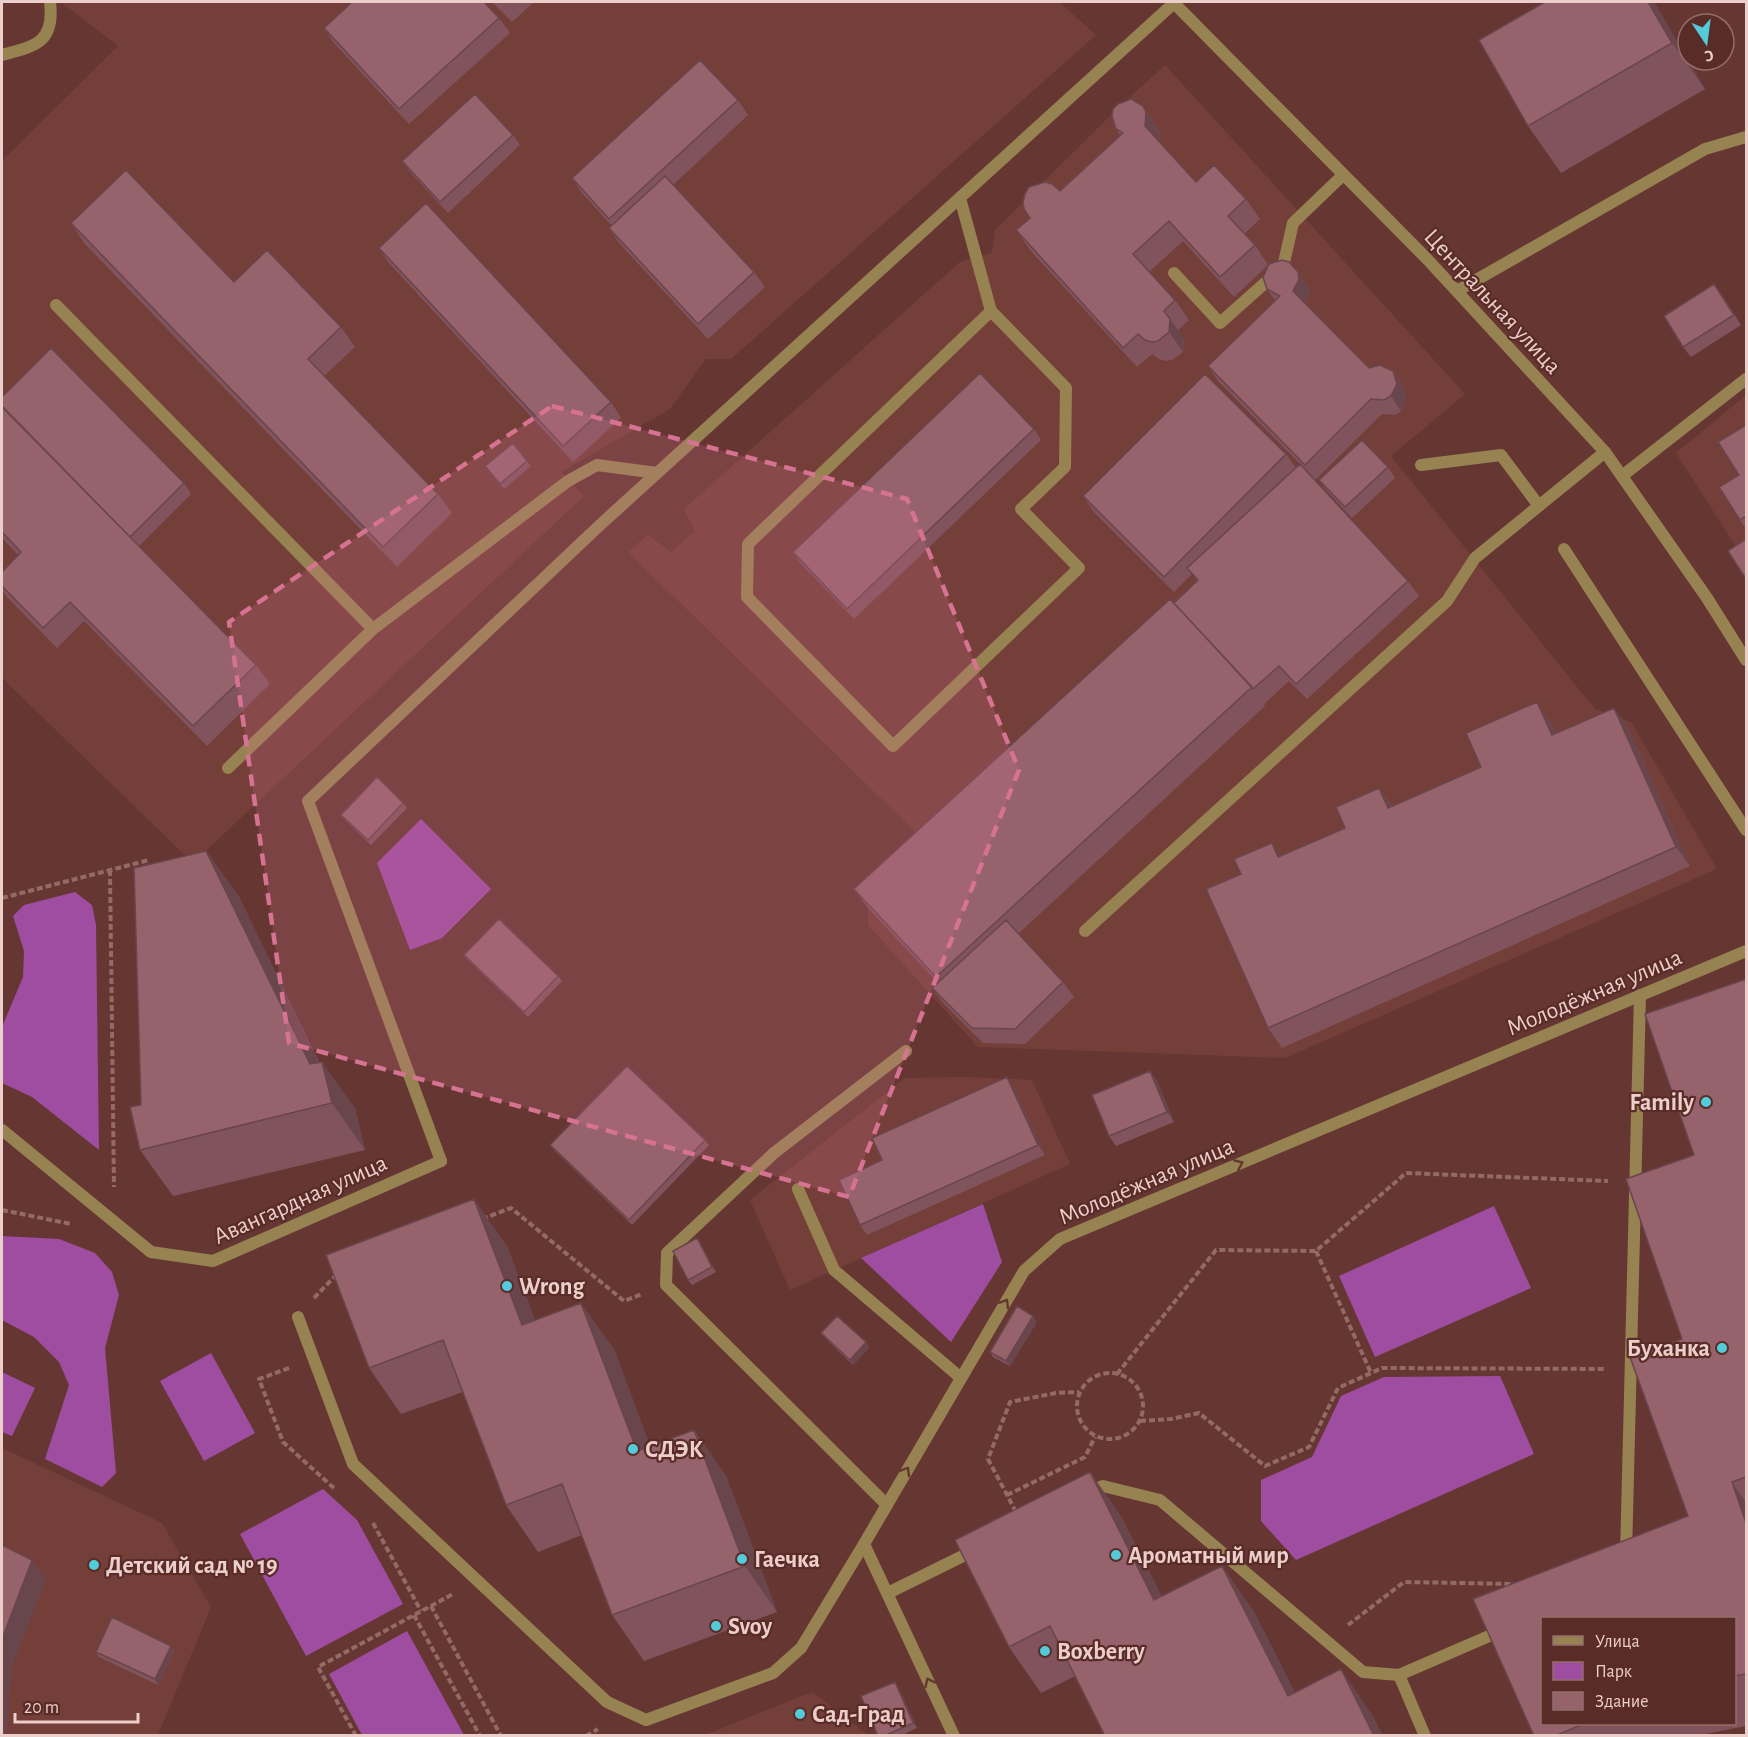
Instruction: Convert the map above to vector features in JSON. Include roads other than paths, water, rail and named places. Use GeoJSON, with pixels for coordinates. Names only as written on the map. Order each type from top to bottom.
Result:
{"type":"FeatureCollection","features":[{"type":"Feature","properties":{"kind":"street"},"geometry":{"type":"LineString","coordinates":[[2,55],[35,46],[49,32],[52,11],[50,2]]}},
{"type":"Feature","properties":{"kind":"street"},"geometry":{"type":"LineString","coordinates":[[228,768],[373,629],[568,481],[597,465],[657,473],[1174,2]]}},
{"type":"Feature","properties":{"kind":"street","name":"Центральная улица"},"geometry":{"type":"LineString","coordinates":[[1174,2],[1457,291],[1605,452],[1707,598],[1746,660]]}},
{"type":"Feature","properties":{"kind":"street"},"geometry":{"type":"LineString","coordinates":[[1457,291],[1705,148],[1746,137]]}},
{"type":"Feature","properties":{"kind":"street"},"geometry":{"type":"LineString","coordinates":[[1174,273],[1220,323],[1283,267],[1293,223],[1343,175]]}},
{"type":"Feature","properties":{"kind":"street"},"geometry":{"type":"LineString","coordinates":[[960,198],[991,311],[1066,388],[1065,467],[1021,509],[1079,568],[893,746],[747,597],[748,544],[991,311]]}},
{"type":"Feature","properties":{"kind":"street"},"geometry":{"type":"LineString","coordinates":[[56,305],[373,629]]}},
{"type":"Feature","properties":{"kind":"street"},"geometry":{"type":"LineString","coordinates":[[1622,476],[1746,379]]}},
{"type":"Feature","properties":{"kind":"street"},"geometry":{"type":"LineString","coordinates":[[1085,931],[1447,601],[1475,558],[1605,452]]}},
{"type":"Feature","properties":{"kind":"street"},"geometry":{"type":"LineString","coordinates":[[1421,465],[1501,455],[1539,506]]}},
{"type":"Feature","properties":{"kind":"street","name":"Авангардная улица"},"geometry":{"type":"LineString","coordinates":[[2,1130],[151,1252],[213,1261],[441,1161],[308,801],[657,473]]}},
{"type":"Feature","properties":{"kind":"street"},"geometry":{"type":"LineString","coordinates":[[1564,549],[1746,830]]}},
{"type":"Feature","properties":{"kind":"street","name":"Молодёжная улица"},"geometry":{"type":"LineString","coordinates":[[298,1317],[353,1464],[607,1702],[646,1720],[773,1673],[801,1648],[1024,1271],[1060,1239],[1746,951]]}},
{"type":"Feature","properties":{"kind":"street"},"geometry":{"type":"LineString","coordinates":[[1625,1566],[1640,995]]}},
{"type":"Feature","properties":{"kind":"street"},"geometry":{"type":"LineString","coordinates":[[886,1505],[666,1285],[667,1253],[774,1153],[906,1051]]}},
{"type":"Feature","properties":{"kind":"street"},"geometry":{"type":"LineString","coordinates":[[798,1189],[834,1270],[961,1377]]}},
{"type":"Feature","properties":{"kind":"street"},"geometry":{"type":"LineString","coordinates":[[1073,1501],[1103,1486],[1160,1500],[1363,1672],[1399,1675],[1519,1624]]}},
{"type":"Feature","properties":{"kind":"street"},"geometry":{"type":"LineString","coordinates":[[888,1593],[992,1541]]}},
{"type":"Feature","properties":{"kind":"street"},"geometry":{"type":"LineString","coordinates":[[864,1544],[954,1736]]}},
{"type":"Feature","properties":{"kind":"street"},"geometry":{"type":"LineString","coordinates":[[1399,1675],[1425,1736]]}},
{"type":"Feature","properties":{"kind":"place","name":"Family"},"geometry":{"type":"Point","coordinates":[1706,1102]}},
{"type":"Feature","properties":{"kind":"place","name":"Wrong"},"geometry":{"type":"Point","coordinates":[507,1286]}},
{"type":"Feature","properties":{"kind":"place","name":"Буханка"},"geometry":{"type":"Point","coordinates":[1722,1348]}},
{"type":"Feature","properties":{"kind":"place","name":"СДЭК"},"geometry":{"type":"Point","coordinates":[633,1449]}},
{"type":"Feature","properties":{"kind":"place","name":"Ароматный мир"},"geometry":{"type":"Point","coordinates":[1116,1555]}},
{"type":"Feature","properties":{"kind":"place","name":"Гаечка"},"geometry":{"type":"Point","coordinates":[742,1559]}},
{"type":"Feature","properties":{"kind":"place","name":"Детский сад № 19"},"geometry":{"type":"Point","coordinates":[94,1565]}},
{"type":"Feature","properties":{"kind":"place","name":"Svoy"},"geometry":{"type":"Point","coordinates":[716,1626]}},
{"type":"Feature","properties":{"kind":"place","name":"Boxberry"},"geometry":{"type":"Point","coordinates":[1045,1651]}},
{"type":"Feature","properties":{"kind":"place","name":"Сад-Град"},"geometry":{"type":"Point","coordinates":[800,1714]}}]}
